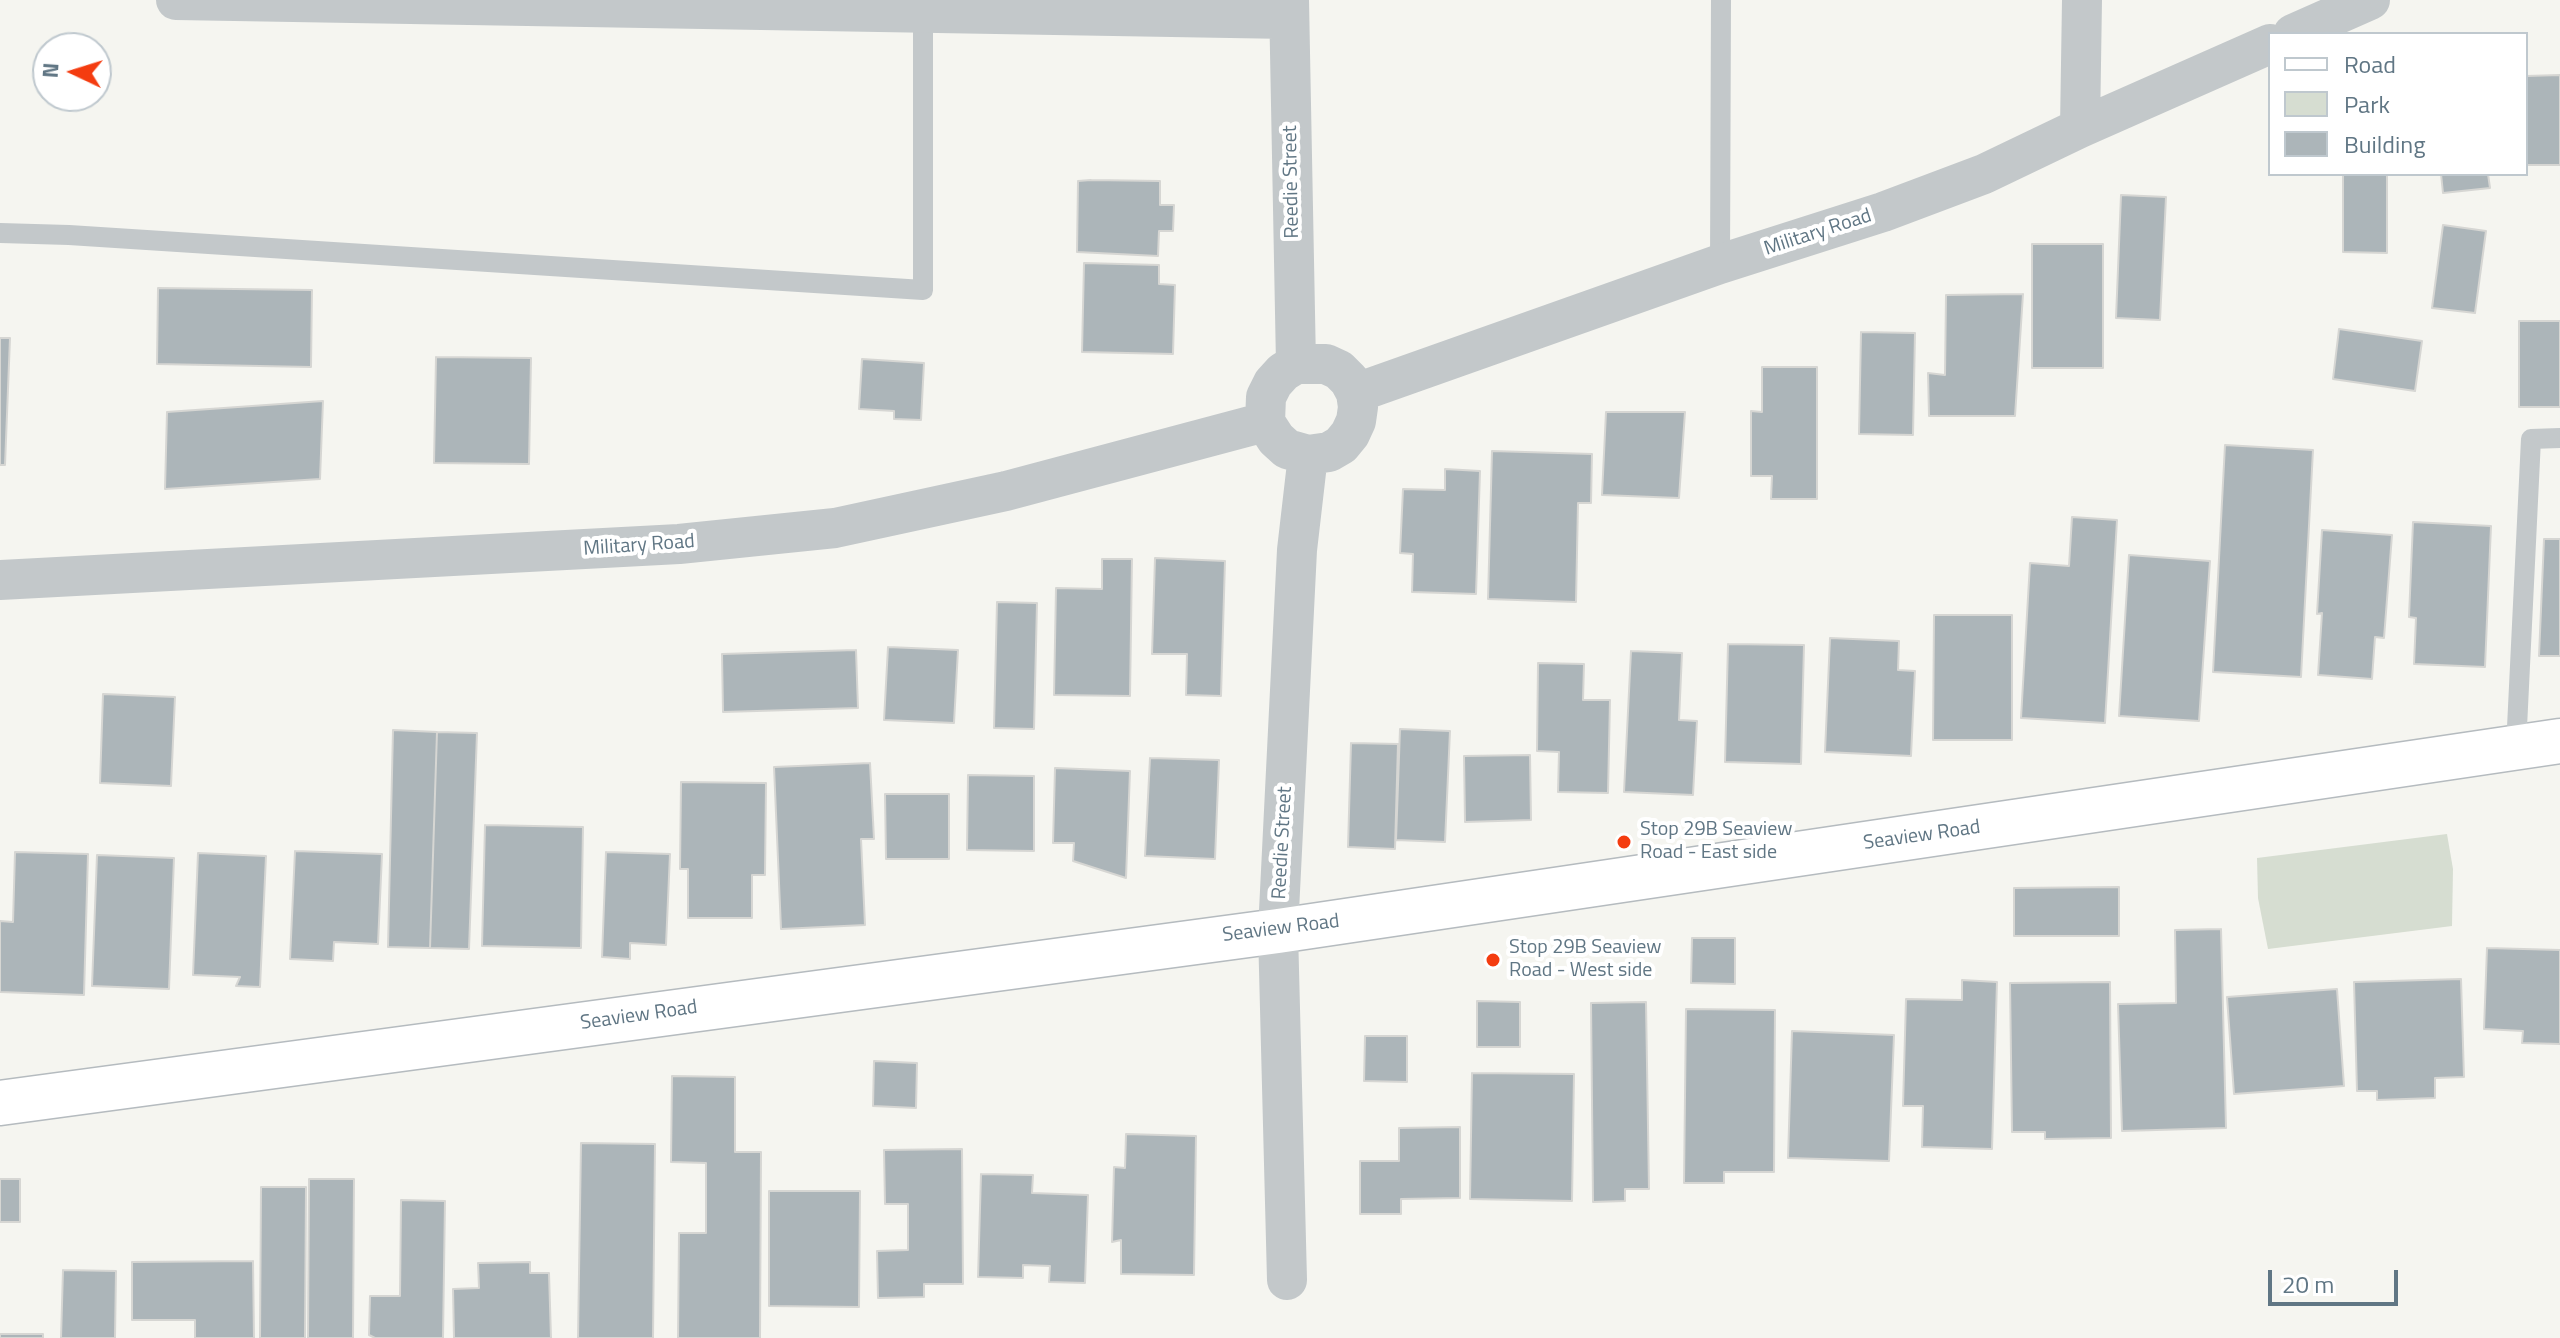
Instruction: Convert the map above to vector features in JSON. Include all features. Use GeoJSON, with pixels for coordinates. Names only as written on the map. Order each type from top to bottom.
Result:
{"type":"FeatureCollection","features":[{"type":"Feature","properties":{"kind":"main road","name":"Seaview Road"},"geometry":{"type":"LineString","coordinates":[[0,1103],[1278,931],[2560,741]]}},
{"type":"Feature","properties":{"kind":"street"},"geometry":{"type":"LineString","coordinates":[[176,0],[1289,10]]}},
{"type":"Feature","properties":{"kind":"street"},"geometry":{"type":"LineString","coordinates":[[2080,128],[2082,0]]}},
{"type":"Feature","properties":{"kind":"street"},"geometry":{"type":"LineString","coordinates":[[2298,32],[2370,0]]}},
{"type":"Feature","properties":{"kind":"street","name":"Reedie Street"},"geometry":{"type":"LineString","coordinates":[[1289,10],[1296,364]]}},
{"type":"Feature","properties":{"kind":"street","name":"Military Road"},"geometry":{"type":"LineString","coordinates":[[1356,393],[1720,264],[1883,212],[1984,174],[2268,45]]}},
{"type":"Feature","properties":{"kind":"street"},"geometry":{"type":"LineString","coordinates":[[1296,364],[1326,364],[1339,370],[1356,393],[1356,421],[1341,445],[1329,452],[1308,455],[1287,449],[1265,422],[1266,397],[1273,383],[1296,364]]}},
{"type":"Feature","properties":{"kind":"street","name":"Military Road"},"geometry":{"type":"LineString","coordinates":[[0,580],[679,544],[835,528],[1006,491],[1265,422]]}},
{"type":"Feature","properties":{"kind":"street","name":"Reedie Street"},"geometry":{"type":"LineString","coordinates":[[1287,1280],[1278,931],[1297,550],[1308,455]]}},
{"type":"Feature","properties":{"kind":"lane"},"geometry":{"type":"LineString","coordinates":[[1720,264],[1721,0]]}},
{"type":"Feature","properties":{"kind":"lane"},"geometry":{"type":"LineString","coordinates":[[0,233],[923,290],[923,6]]}},
{"type":"Feature","properties":{"kind":"lane"},"geometry":{"type":"LineString","coordinates":[[2516,748],[2531,439],[2560,438]]}},
{"type":"Feature","properties":{"kind":"green space"},"geometry":{"type":"Polygon","coordinates":[[[2447,834],[2453,869],[2452,926],[2268,949],[2258,898],[2257,858],[2447,834]]]}},
{"type":"Feature","properties":{"kind":"building"},"geometry":{"type":"Polygon","coordinates":[[[2560,75],[2560,165],[2528,165],[2528,76],[2560,75]]]}},
{"type":"Feature","properties":{"kind":"building"},"geometry":{"type":"Polygon","coordinates":[[[2343,176],[2387,176],[2387,253],[2343,252],[2343,176]]]}},
{"type":"Feature","properties":{"kind":"building"},"geometry":{"type":"Polygon","coordinates":[[[2441,176],[2488,176],[2490,188],[2443,193],[2441,176]]]}},
{"type":"Feature","properties":{"kind":"building"},"geometry":{"type":"Polygon","coordinates":[[[1078,181],[1160,181],[1160,205],[1174,205],[1173,231],[1159,231],[1158,256],[1077,252],[1078,181]]]}},
{"type":"Feature","properties":{"kind":"building"},"geometry":{"type":"Polygon","coordinates":[[[2121,195],[2166,197],[2160,320],[2116,318],[2121,195]]]}},
{"type":"Feature","properties":{"kind":"building"},"geometry":{"type":"Polygon","coordinates":[[[2443,225],[2486,231],[2475,313],[2432,308],[2443,225]]]}},
{"type":"Feature","properties":{"kind":"building"},"geometry":{"type":"Polygon","coordinates":[[[2032,244],[2103,244],[2103,368],[2032,368],[2032,244]]]}},
{"type":"Feature","properties":{"kind":"building"},"geometry":{"type":"Polygon","coordinates":[[[1084,263],[1159,265],[1159,284],[1175,285],[1173,354],[1082,352],[1084,263]]]}},
{"type":"Feature","properties":{"kind":"building"},"geometry":{"type":"Polygon","coordinates":[[[158,288],[312,290],[311,367],[157,364],[158,288]]]}},
{"type":"Feature","properties":{"kind":"building"},"geometry":{"type":"Polygon","coordinates":[[[2023,294],[2015,416],[1929,416],[1928,373],[1945,375],[1946,295],[2023,294]]]}},
{"type":"Feature","properties":{"kind":"building"},"geometry":{"type":"Polygon","coordinates":[[[2519,321],[2560,321],[2560,407],[2519,407],[2519,321]]]}},
{"type":"Feature","properties":{"kind":"building"},"geometry":{"type":"Polygon","coordinates":[[[2339,329],[2422,341],[2415,391],[2333,379],[2339,329]]]}},
{"type":"Feature","properties":{"kind":"building"},"geometry":{"type":"Polygon","coordinates":[[[1861,332],[1915,333],[1913,435],[1859,434],[1861,332]]]}},
{"type":"Feature","properties":{"kind":"building"},"geometry":{"type":"Polygon","coordinates":[[[0,338],[10,338],[5,465],[0,465],[0,338]]]}},
{"type":"Feature","properties":{"kind":"building"},"geometry":{"type":"Polygon","coordinates":[[[436,357],[531,358],[529,464],[434,463],[436,357]]]}},
{"type":"Feature","properties":{"kind":"building"},"geometry":{"type":"Polygon","coordinates":[[[862,359],[924,363],[921,420],[894,419],[894,411],[859,409],[862,359]]]}},
{"type":"Feature","properties":{"kind":"building"},"geometry":{"type":"Polygon","coordinates":[[[1762,367],[1817,367],[1817,499],[1771,499],[1772,476],[1751,476],[1751,411],[1762,412],[1762,367]]]}},
{"type":"Feature","properties":{"kind":"building"},"geometry":{"type":"Polygon","coordinates":[[[323,401],[320,479],[165,489],[167,412],[323,401]]]}},
{"type":"Feature","properties":{"kind":"building"},"geometry":{"type":"Polygon","coordinates":[[[1606,412],[1685,412],[1679,498],[1602,495],[1606,412]]]}},
{"type":"Feature","properties":{"kind":"building"},"geometry":{"type":"Polygon","coordinates":[[[2225,445],[2313,450],[2301,677],[2213,672],[2225,445]]]}},
{"type":"Feature","properties":{"kind":"building"},"geometry":{"type":"Polygon","coordinates":[[[1492,451],[1592,454],[1591,503],[1578,503],[1576,602],[1488,599],[1492,451]]]}},
{"type":"Feature","properties":{"kind":"building"},"geometry":{"type":"Polygon","coordinates":[[[1445,469],[1480,471],[1476,594],[1412,592],[1413,554],[1400,553],[1403,489],[1445,490],[1445,469]]]}},
{"type":"Feature","properties":{"kind":"building"},"geometry":{"type":"Polygon","coordinates":[[[2072,517],[2117,520],[2105,723],[2021,718],[2030,563],[2069,566],[2072,517]]]}},
{"type":"Feature","properties":{"kind":"building"},"geometry":{"type":"Polygon","coordinates":[[[2413,522],[2491,526],[2485,667],[2414,664],[2416,618],[2409,617],[2413,522]]]}},
{"type":"Feature","properties":{"kind":"building"},"geometry":{"type":"Polygon","coordinates":[[[2322,530],[2392,535],[2384,638],[2375,637],[2372,679],[2318,675],[2322,613],[2317,614],[2322,530]]]}},
{"type":"Feature","properties":{"kind":"building"},"geometry":{"type":"Polygon","coordinates":[[[2544,539],[2560,539],[2560,656],[2539,656],[2544,539]]]}},
{"type":"Feature","properties":{"kind":"building"},"geometry":{"type":"Polygon","coordinates":[[[2129,555],[2210,561],[2199,721],[2119,716],[2129,555]]]}},
{"type":"Feature","properties":{"kind":"building"},"geometry":{"type":"Polygon","coordinates":[[[1155,558],[1225,561],[1221,696],[1186,695],[1187,654],[1152,654],[1155,558]]]}},
{"type":"Feature","properties":{"kind":"building"},"geometry":{"type":"Polygon","coordinates":[[[1102,559],[1132,559],[1130,696],[1054,695],[1056,588],[1102,589],[1102,559]]]}},
{"type":"Feature","properties":{"kind":"building"},"geometry":{"type":"Polygon","coordinates":[[[997,602],[1037,603],[1034,729],[994,728],[997,602]]]}},
{"type":"Feature","properties":{"kind":"building"},"geometry":{"type":"Polygon","coordinates":[[[1934,615],[2012,615],[2012,740],[1933,740],[1934,615]]]}},
{"type":"Feature","properties":{"kind":"building"},"geometry":{"type":"Polygon","coordinates":[[[1830,638],[1899,641],[1898,670],[1915,671],[1911,756],[1825,752],[1830,638]]]}},
{"type":"Feature","properties":{"kind":"building"},"geometry":{"type":"Polygon","coordinates":[[[1728,644],[1804,645],[1801,764],[1725,762],[1728,644]]]}},
{"type":"Feature","properties":{"kind":"building"},"geometry":{"type":"Polygon","coordinates":[[[888,647],[958,650],[954,723],[884,720],[888,647]]]}},
{"type":"Feature","properties":{"kind":"building"},"geometry":{"type":"Polygon","coordinates":[[[856,650],[858,708],[723,712],[722,654],[856,650]]]}},
{"type":"Feature","properties":{"kind":"building"},"geometry":{"type":"Polygon","coordinates":[[[1631,651],[1682,653],[1679,720],[1697,721],[1693,795],[1624,792],[1631,651]]]}},
{"type":"Feature","properties":{"kind":"building"},"geometry":{"type":"Polygon","coordinates":[[[1538,663],[1584,664],[1583,700],[1610,700],[1608,793],[1558,792],[1559,752],[1537,751],[1538,663]]]}},
{"type":"Feature","properties":{"kind":"building"},"geometry":{"type":"Polygon","coordinates":[[[103,694],[175,697],[171,786],[100,783],[103,694]]]}},
{"type":"Feature","properties":{"kind":"building"},"geometry":{"type":"Polygon","coordinates":[[[1400,729],[1450,731],[1445,842],[1396,840],[1400,729]]]}},
{"type":"Feature","properties":{"kind":"building"},"geometry":{"type":"Polygon","coordinates":[[[393,730],[437,732],[430,948],[388,947],[393,730]]]}},
{"type":"Feature","properties":{"kind":"building"},"geometry":{"type":"Polygon","coordinates":[[[437,732],[477,733],[469,949],[430,948],[437,732]]]}},
{"type":"Feature","properties":{"kind":"building"},"geometry":{"type":"Polygon","coordinates":[[[1351,743],[1398,744],[1395,849],[1348,847],[1351,743]]]}},
{"type":"Feature","properties":{"kind":"building"},"geometry":{"type":"Polygon","coordinates":[[[1530,755],[1531,820],[1465,822],[1464,756],[1530,755]]]}},
{"type":"Feature","properties":{"kind":"building"},"geometry":{"type":"Polygon","coordinates":[[[1150,758],[1219,760],[1215,859],[1145,856],[1150,758]]]}},
{"type":"Feature","properties":{"kind":"building"},"geometry":{"type":"Polygon","coordinates":[[[870,763],[874,839],[861,839],[865,925],[781,929],[774,767],[870,763]]]}},
{"type":"Feature","properties":{"kind":"building"},"geometry":{"type":"Polygon","coordinates":[[[1055,768],[1130,771],[1126,878],[1073,861],[1074,843],[1053,843],[1055,768]]]}},
{"type":"Feature","properties":{"kind":"building"},"geometry":{"type":"Polygon","coordinates":[[[968,775],[1034,776],[1034,851],[967,850],[968,775]]]}},
{"type":"Feature","properties":{"kind":"building"},"geometry":{"type":"Polygon","coordinates":[[[681,782],[766,783],[765,875],[752,875],[752,918],[688,918],[688,869],[680,869],[681,782]]]}},
{"type":"Feature","properties":{"kind":"building"},"geometry":{"type":"Polygon","coordinates":[[[885,794],[949,794],[949,859],[886,859],[885,794]]]}},
{"type":"Feature","properties":{"kind":"building"},"geometry":{"type":"Polygon","coordinates":[[[485,825],[583,827],[581,948],[482,946],[485,825]]]}},
{"type":"Feature","properties":{"kind":"building"},"geometry":{"type":"Polygon","coordinates":[[[295,851],[382,854],[378,944],[334,942],[333,961],[290,959],[295,851]]]}},
{"type":"Feature","properties":{"kind":"building"},"geometry":{"type":"Polygon","coordinates":[[[15,852],[88,854],[84,995],[0,992],[0,921],[13,922],[15,852]]]}},
{"type":"Feature","properties":{"kind":"building"},"geometry":{"type":"Polygon","coordinates":[[[606,852],[670,854],[666,945],[630,943],[630,959],[602,957],[606,852]]]}},
{"type":"Feature","properties":{"kind":"building"},"geometry":{"type":"Polygon","coordinates":[[[198,853],[266,856],[260,987],[236,986],[240,977],[193,975],[198,853]]]}},
{"type":"Feature","properties":{"kind":"building"},"geometry":{"type":"Polygon","coordinates":[[[97,855],[174,858],[169,989],[92,986],[97,855]]]}},
{"type":"Feature","properties":{"kind":"building"},"geometry":{"type":"Polygon","coordinates":[[[2119,887],[2119,936],[2014,936],[2014,888],[2119,887]]]}},
{"type":"Feature","properties":{"kind":"building"},"geometry":{"type":"Polygon","coordinates":[[[2221,929],[2226,1128],[2122,1131],[2118,1004],[2176,1003],[2175,930],[2221,929]]]}},
{"type":"Feature","properties":{"kind":"building"},"geometry":{"type":"Polygon","coordinates":[[[1692,938],[1735,938],[1735,984],[1691,983],[1692,938]]]}},
{"type":"Feature","properties":{"kind":"building"},"geometry":{"type":"Polygon","coordinates":[[[2487,948],[2560,950],[2560,1044],[2522,1043],[2523,1031],[2484,1029],[2487,948]]]}},
{"type":"Feature","properties":{"kind":"building"},"geometry":{"type":"Polygon","coordinates":[[[2461,979],[2464,1077],[2435,1078],[2435,1098],[2377,1100],[2377,1091],[2357,1091],[2354,982],[2461,979]]]}},
{"type":"Feature","properties":{"kind":"building"},"geometry":{"type":"Polygon","coordinates":[[[1962,980],[1997,982],[1992,1149],[1922,1147],[1923,1106],[1903,1106],[1906,999],[1962,1000],[1962,980]]]}},
{"type":"Feature","properties":{"kind":"building"},"geometry":{"type":"Polygon","coordinates":[[[2110,982],[2111,1138],[2045,1139],[2045,1132],[2012,1132],[2010,983],[2110,982]]]}},
{"type":"Feature","properties":{"kind":"building"},"geometry":{"type":"Polygon","coordinates":[[[2337,989],[2344,1086],[2234,1094],[2227,997],[2337,989]]]}},
{"type":"Feature","properties":{"kind":"building"},"geometry":{"type":"Polygon","coordinates":[[[1477,1001],[1520,1002],[1520,1047],[1477,1047],[1477,1001]]]}},
{"type":"Feature","properties":{"kind":"building"},"geometry":{"type":"Polygon","coordinates":[[[1646,1002],[1649,1189],[1625,1189],[1625,1201],[1593,1202],[1591,1003],[1646,1002]]]}},
{"type":"Feature","properties":{"kind":"building"},"geometry":{"type":"Polygon","coordinates":[[[1686,1009],[1775,1010],[1774,1172],[1724,1172],[1724,1183],[1684,1183],[1686,1009]]]}},
{"type":"Feature","properties":{"kind":"building"},"geometry":{"type":"Polygon","coordinates":[[[1792,1031],[1894,1035],[1889,1161],[1788,1158],[1792,1031]]]}},
{"type":"Feature","properties":{"kind":"building"},"geometry":{"type":"Polygon","coordinates":[[[1365,1036],[1407,1036],[1407,1082],[1364,1081],[1365,1036]]]}},
{"type":"Feature","properties":{"kind":"building"},"geometry":{"type":"Polygon","coordinates":[[[874,1061],[917,1063],[916,1108],[873,1106],[874,1061]]]}},
{"type":"Feature","properties":{"kind":"building"},"geometry":{"type":"Polygon","coordinates":[[[1472,1073],[1574,1074],[1572,1201],[1470,1199],[1472,1073]]]}},
{"type":"Feature","properties":{"kind":"building"},"geometry":{"type":"Polygon","coordinates":[[[672,1076],[735,1077],[735,1152],[761,1152],[760,1338],[678,1338],[679,1233],[706,1233],[706,1163],[671,1162],[672,1076]]]}},
{"type":"Feature","properties":{"kind":"building"},"geometry":{"type":"Polygon","coordinates":[[[1460,1127],[1460,1198],[1401,1199],[1401,1214],[1360,1214],[1360,1161],[1399,1161],[1399,1128],[1460,1127]]]}},
{"type":"Feature","properties":{"kind":"building"},"geometry":{"type":"Polygon","coordinates":[[[1126,1134],[1196,1136],[1194,1275],[1121,1274],[1121,1240],[1112,1242],[1114,1167],[1125,1168],[1126,1134]]]}},
{"type":"Feature","properties":{"kind":"building"},"geometry":{"type":"Polygon","coordinates":[[[581,1143],[655,1144],[653,1338],[578,1338],[581,1143]]]}},
{"type":"Feature","properties":{"kind":"building"},"geometry":{"type":"Polygon","coordinates":[[[962,1149],[963,1284],[924,1284],[924,1297],[878,1298],[877,1251],[908,1250],[908,1204],[885,1204],[884,1150],[962,1149]]]}},
{"type":"Feature","properties":{"kind":"building"},"geometry":{"type":"Polygon","coordinates":[[[981,1174],[1033,1175],[1032,1193],[1088,1195],[1085,1283],[1049,1282],[1050,1266],[1023,1265],[1023,1278],[978,1277],[981,1174]]]}},
{"type":"Feature","properties":{"kind":"building"},"geometry":{"type":"Polygon","coordinates":[[[0,1179],[20,1179],[20,1222],[0,1222],[0,1179]]]}},
{"type":"Feature","properties":{"kind":"building"},"geometry":{"type":"Polygon","coordinates":[[[309,1179],[354,1179],[353,1338],[308,1338],[309,1179]]]}},
{"type":"Feature","properties":{"kind":"building"},"geometry":{"type":"Polygon","coordinates":[[[261,1187],[306,1187],[305,1338],[260,1338],[261,1187]]]}},
{"type":"Feature","properties":{"kind":"building"},"geometry":{"type":"Polygon","coordinates":[[[769,1191],[860,1191],[859,1307],[769,1306],[769,1191]]]}},
{"type":"Feature","properties":{"kind":"building"},"geometry":{"type":"Polygon","coordinates":[[[401,1200],[445,1201],[443,1338],[375,1338],[369,1335],[370,1296],[400,1296],[401,1200]]]}},
{"type":"Feature","properties":{"kind":"building"},"geometry":{"type":"Polygon","coordinates":[[[253,1261],[254,1338],[195,1338],[195,1320],[132,1320],[132,1262],[253,1261]]]}},
{"type":"Feature","properties":{"kind":"building"},"geometry":{"type":"Polygon","coordinates":[[[530,1262],[530,1273],[549,1273],[551,1338],[454,1338],[453,1289],[479,1288],[478,1263],[530,1262]]]}},
{"type":"Feature","properties":{"kind":"building"},"geometry":{"type":"Polygon","coordinates":[[[63,1270],[116,1271],[115,1338],[61,1338],[63,1270]]]}},
{"type":"Feature","properties":{"kind":"building"},"geometry":{"type":"Polygon","coordinates":[[[0,1334],[43,1334],[43,1338],[0,1338],[0,1334]]]}},
{"type":"Feature","properties":{"kind":"place","name":"Stop 29B Seaview Road - East side"},"geometry":{"type":"Point","coordinates":[1624,842]}},
{"type":"Feature","properties":{"kind":"place","name":"Stop 29B Seaview Road - West side"},"geometry":{"type":"Point","coordinates":[1493,960]}}]}
